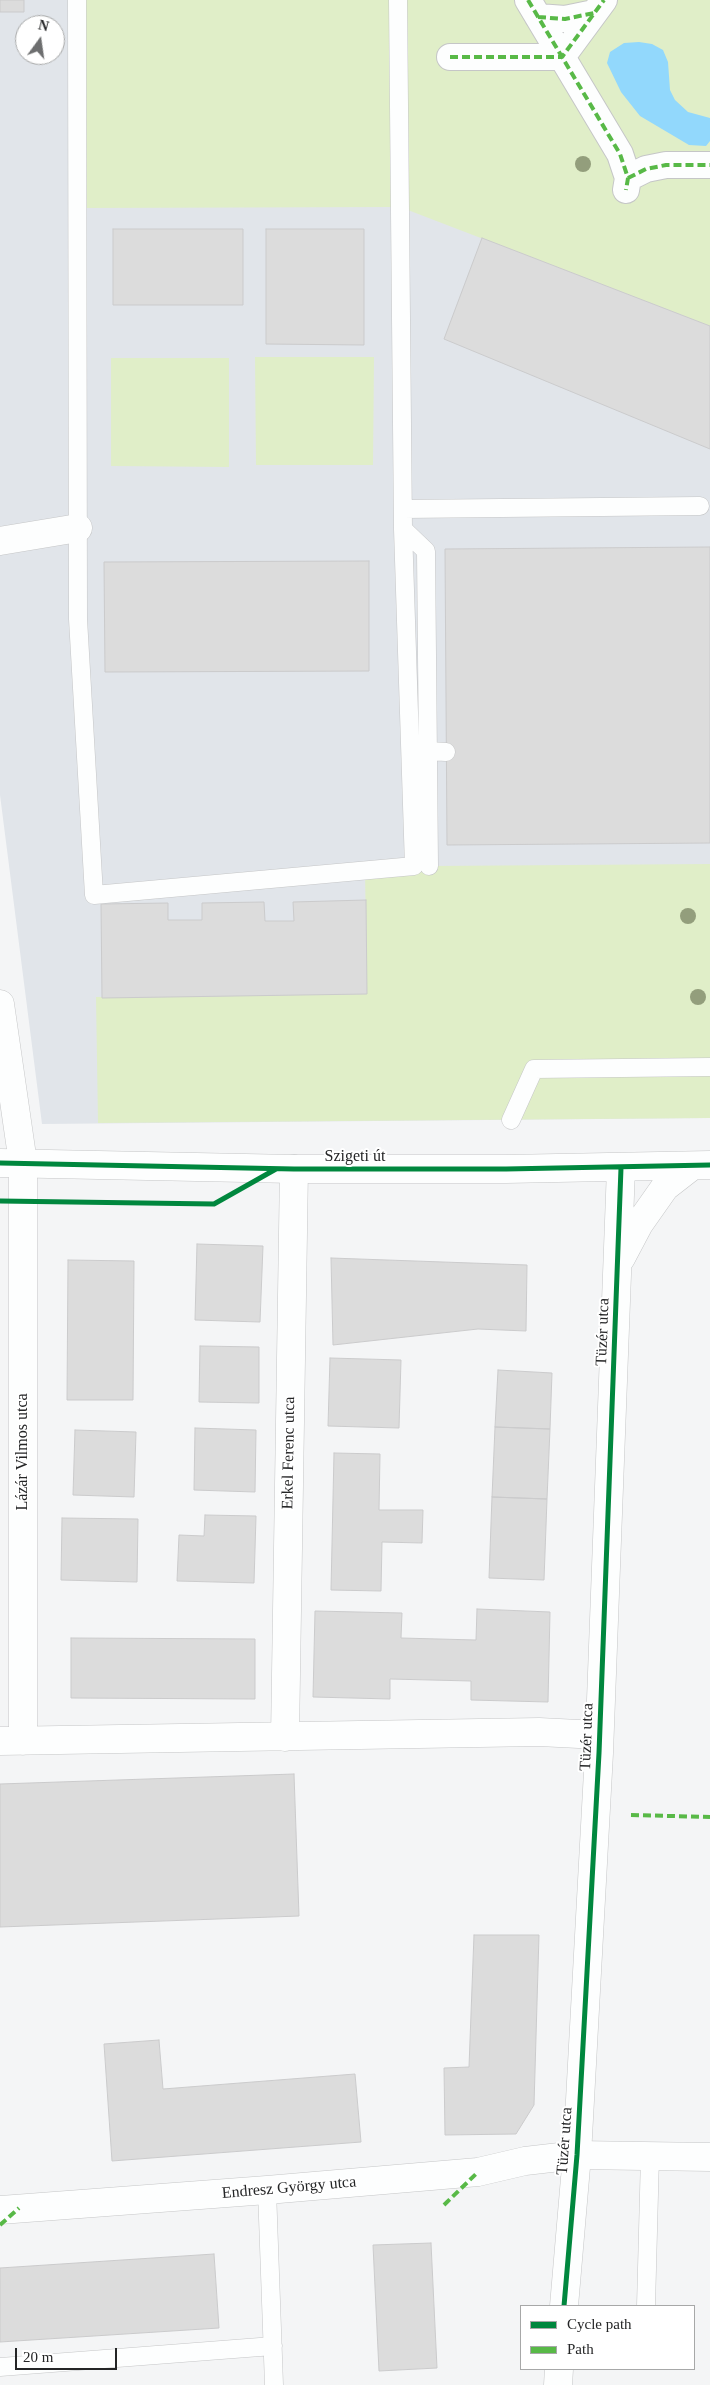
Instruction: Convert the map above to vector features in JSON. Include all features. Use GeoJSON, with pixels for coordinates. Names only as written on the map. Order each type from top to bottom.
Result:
{"type":"FeatureCollection","features":[{"type":"Feature","properties":{"kind":"street"},"geometry":{"type":"LineString","coordinates":[[533,9],[564,19],[599,7]]}},
{"type":"Feature","properties":{"kind":"street"},"geometry":{"type":"LineString","coordinates":[[562,57],[599,7]]}},
{"type":"Feature","properties":{"kind":"street"},"geometry":{"type":"LineString","coordinates":[[533,9],[620,154],[627,184],[646,169],[666,165],[710,165]]}},
{"type":"Feature","properties":{"kind":"street"},"geometry":{"type":"LineString","coordinates":[[450,57],[562,57]]}},
{"type":"Feature","properties":{"kind":"street"},"geometry":{"type":"LineString","coordinates":[[0,541],[78,528]]}},
{"type":"Feature","properties":{"kind":"street","name":"Lázár Vilmos utca"},"geometry":{"type":"LineString","coordinates":[[0,1004],[12,1163],[11,1741]]}},
{"type":"Feature","properties":{"kind":"street","name":"Szigeti út"},"geometry":{"type":"LineString","coordinates":[[12,1163],[294,1169],[621,1168],[701,1165]]}},
{"type":"Feature","properties":{"kind":"street","name":"Tüzér utca"},"geometry":{"type":"LineString","coordinates":[[618,1266],[639,1224],[665,1188],[701,1165]]}},
{"type":"Feature","properties":{"kind":"street","name":"Tüzér utca"},"geometry":{"type":"LineString","coordinates":[[564,2305],[577,2155],[599,1735],[621,1168]]}},
{"type":"Feature","properties":{"kind":"street","name":"Erkel Ferenc utca"},"geometry":{"type":"LineString","coordinates":[[285,1737],[294,1169]]}},
{"type":"Feature","properties":{"kind":"street"},"geometry":{"type":"LineString","coordinates":[[11,1741],[539,1732],[599,1735]]}},
{"type":"Feature","properties":{"kind":"street","name":"Endresz György utca"},"geometry":{"type":"LineString","coordinates":[[0,2210],[478,2172],[525,2161],[577,2155],[710,2157]]}},
{"type":"Feature","properties":{"kind":"street"},"geometry":{"type":"LineString","coordinates":[[558,2385],[559,2370]]}},
{"type":"Feature","properties":{"kind":"lane"},"geometry":{"type":"LineString","coordinates":[[77,0],[78,619],[94,895],[422,866]]}},
{"type":"Feature","properties":{"kind":"lane"},"geometry":{"type":"LineString","coordinates":[[398,0],[403,529],[422,866]]}},
{"type":"Feature","properties":{"kind":"lane"},"geometry":{"type":"LineString","coordinates":[[403,509],[700,506]]}},
{"type":"Feature","properties":{"kind":"lane"},"geometry":{"type":"LineString","coordinates":[[403,529],[426,551],[429,751],[422,866]]}},
{"type":"Feature","properties":{"kind":"lane"},"geometry":{"type":"LineString","coordinates":[[429,751],[446,752]]}},
{"type":"Feature","properties":{"kind":"lane"},"geometry":{"type":"LineString","coordinates":[[511,1120],[534,1069],[710,1066]]}},
{"type":"Feature","properties":{"kind":"lane"},"geometry":{"type":"LineString","coordinates":[[646,2305],[650,2156]]}},
{"type":"Feature","properties":{"kind":"lane"},"geometry":{"type":"LineString","coordinates":[[268,2190],[274,2385]]}},
{"type":"Feature","properties":{"kind":"lane"},"geometry":{"type":"LineString","coordinates":[[0,2367],[273,2346]]}},
{"type":"Feature","properties":{"kind":"shaded area"},"geometry":{"type":"Polygon","coordinates":[[[0,0],[710,0],[710,1118],[42,1124],[0,795],[0,0]]]}},
{"type":"Feature","properties":{"kind":"green space"},"geometry":{"type":"Polygon","coordinates":[[[76,0],[710,0],[710,326],[400,207],[78,208],[76,0]]]}},
{"type":"Feature","properties":{"kind":"green space"},"geometry":{"type":"Polygon","coordinates":[[[255,357],[374,357],[373,465],[256,465],[255,357]]]}},
{"type":"Feature","properties":{"kind":"green space"},"geometry":{"type":"Polygon","coordinates":[[[111,358],[229,358],[229,467],[111,466],[111,358]]]}},
{"type":"Feature","properties":{"kind":"green space"},"geometry":{"type":"Polygon","coordinates":[[[710,864],[710,1118],[98,1123],[96,997],[367,994],[365,871],[429,866],[710,864]]]}},
{"type":"Feature","properties":{"kind":"water"},"geometry":{"type":"Polygon","coordinates":[[[639,42],[652,44],[663,50],[668,62],[670,90],[675,100],[688,112],[710,118],[710,141],[706,146],[689,145],[640,116],[621,92],[607,63],[610,52],[624,43],[639,42]]]}},
{"type":"Feature","properties":{"kind":"building"},"geometry":{"type":"Polygon","coordinates":[[[0,0],[24,0],[24,12],[0,12],[0,0]]]}},
{"type":"Feature","properties":{"kind":"building"},"geometry":{"type":"Polygon","coordinates":[[[113,229],[243,229],[243,305],[113,305],[113,229]]]}},
{"type":"Feature","properties":{"kind":"building"},"geometry":{"type":"Polygon","coordinates":[[[266,229],[364,229],[364,345],[266,344],[266,229]]]}},
{"type":"Feature","properties":{"kind":"building"},"geometry":{"type":"Polygon","coordinates":[[[482,238],[710,326],[710,449],[444,339],[482,238]]]}},
{"type":"Feature","properties":{"kind":"building"},"geometry":{"type":"Polygon","coordinates":[[[710,547],[710,843],[447,845],[445,549],[710,547]]]}},
{"type":"Feature","properties":{"kind":"building"},"geometry":{"type":"Polygon","coordinates":[[[369,561],[369,671],[105,672],[104,562],[369,561]]]}},
{"type":"Feature","properties":{"kind":"building"},"geometry":{"type":"Polygon","coordinates":[[[366,900],[367,994],[102,998],[101,904],[168,903],[168,920],[202,920],[202,903],[264,902],[265,921],[294,921],[293,902],[366,900]]]}},
{"type":"Feature","properties":{"kind":"building"},"geometry":{"type":"Polygon","coordinates":[[[197,1244],[263,1246],[260,1322],[195,1320],[197,1244]]]}},
{"type":"Feature","properties":{"kind":"building"},"geometry":{"type":"Polygon","coordinates":[[[331,1258],[527,1265],[526,1331],[478,1329],[333,1345],[331,1258]]]}},
{"type":"Feature","properties":{"kind":"building"},"geometry":{"type":"Polygon","coordinates":[[[68,1260],[134,1261],[133,1400],[67,1400],[68,1260]]]}},
{"type":"Feature","properties":{"kind":"building"},"geometry":{"type":"Polygon","coordinates":[[[200,1346],[259,1347],[259,1403],[199,1402],[200,1346]]]}},
{"type":"Feature","properties":{"kind":"building"},"geometry":{"type":"Polygon","coordinates":[[[330,1358],[401,1360],[399,1428],[328,1426],[330,1358]]]}},
{"type":"Feature","properties":{"kind":"building"},"geometry":{"type":"Polygon","coordinates":[[[498,1370],[552,1373],[550,1429],[495,1427],[498,1370]]]}},
{"type":"Feature","properties":{"kind":"building"},"geometry":{"type":"Polygon","coordinates":[[[495,1427],[550,1429],[547,1499],[492,1497],[495,1427]]]}},
{"type":"Feature","properties":{"kind":"building"},"geometry":{"type":"Polygon","coordinates":[[[195,1428],[256,1430],[255,1492],[194,1490],[195,1428]]]}},
{"type":"Feature","properties":{"kind":"building"},"geometry":{"type":"Polygon","coordinates":[[[75,1430],[136,1432],[134,1497],[73,1495],[75,1430]]]}},
{"type":"Feature","properties":{"kind":"building"},"geometry":{"type":"Polygon","coordinates":[[[334,1453],[380,1454],[379,1510],[423,1510],[422,1543],[382,1542],[381,1591],[331,1590],[334,1453]]]}},
{"type":"Feature","properties":{"kind":"building"},"geometry":{"type":"Polygon","coordinates":[[[492,1497],[547,1499],[544,1580],[489,1578],[492,1497]]]}},
{"type":"Feature","properties":{"kind":"building"},"geometry":{"type":"Polygon","coordinates":[[[205,1515],[256,1516],[254,1583],[177,1581],[179,1535],[204,1536],[205,1515]]]}},
{"type":"Feature","properties":{"kind":"building"},"geometry":{"type":"Polygon","coordinates":[[[62,1518],[138,1519],[137,1582],[61,1580],[62,1518]]]}},
{"type":"Feature","properties":{"kind":"building"},"geometry":{"type":"Polygon","coordinates":[[[477,1609],[550,1612],[548,1702],[471,1700],[471,1681],[390,1679],[390,1699],[313,1697],[315,1611],[402,1613],[401,1638],[476,1640],[477,1609]]]}},
{"type":"Feature","properties":{"kind":"building"},"geometry":{"type":"Polygon","coordinates":[[[71,1638],[255,1639],[255,1699],[71,1698],[71,1638]]]}},
{"type":"Feature","properties":{"kind":"building"},"geometry":{"type":"Polygon","coordinates":[[[294,1774],[299,1916],[0,1927],[0,1784],[294,1774]]]}},
{"type":"Feature","properties":{"kind":"building"},"geometry":{"type":"Polygon","coordinates":[[[474,1935],[539,1935],[534,2105],[516,2134],[445,2135],[444,2068],[469,2067],[474,1935]]]}},
{"type":"Feature","properties":{"kind":"building"},"geometry":{"type":"Polygon","coordinates":[[[159,2040],[163,2089],[355,2074],[361,2142],[112,2161],[104,2044],[159,2040]]]}},
{"type":"Feature","properties":{"kind":"building"},"geometry":{"type":"Polygon","coordinates":[[[431,2243],[437,2368],[379,2371],[373,2245],[431,2243]]]}},
{"type":"Feature","properties":{"kind":"building"},"geometry":{"type":"Polygon","coordinates":[[[214,2254],[219,2328],[0,2342],[0,2268],[214,2254]]]}},
{"type":"Feature","properties":{"kind":"marked path"},"geometry":{"type":"LineString","coordinates":[[528,0],[620,154],[628,178],[626,190]]}},
{"type":"Feature","properties":{"kind":"marked path"},"geometry":{"type":"LineString","coordinates":[[450,57],[562,57],[604,0]]}},
{"type":"Feature","properties":{"kind":"marked path"},"geometry":{"type":"LineString","coordinates":[[538,17],[565,19],[594,13]]}},
{"type":"Feature","properties":{"kind":"marked path"},"geometry":{"type":"LineString","coordinates":[[628,178],[646,169],[666,165],[710,165]]}},
{"type":"Feature","properties":{"kind":"marked path"},"geometry":{"type":"LineString","coordinates":[[631,1815],[710,1817]]}},
{"type":"Feature","properties":{"kind":"marked path"},"geometry":{"type":"LineString","coordinates":[[444,2205],[478,2172]]}},
{"type":"Feature","properties":{"kind":"marked path"},"geometry":{"type":"LineString","coordinates":[[0,2225],[19,2208]]}},
{"type":"Feature","properties":{"kind":"cycle path"},"geometry":{"type":"LineString","coordinates":[[0,1163],[294,1169],[506,1169],[710,1165]]}},
{"type":"Feature","properties":{"kind":"cycle path"},"geometry":{"type":"LineString","coordinates":[[564,2305],[577,2155],[599,1753],[621,1168]]}},
{"type":"Feature","properties":{"kind":"cycle path"},"geometry":{"type":"LineString","coordinates":[[0,1201],[214,1204],[276,1169]]}}]}
